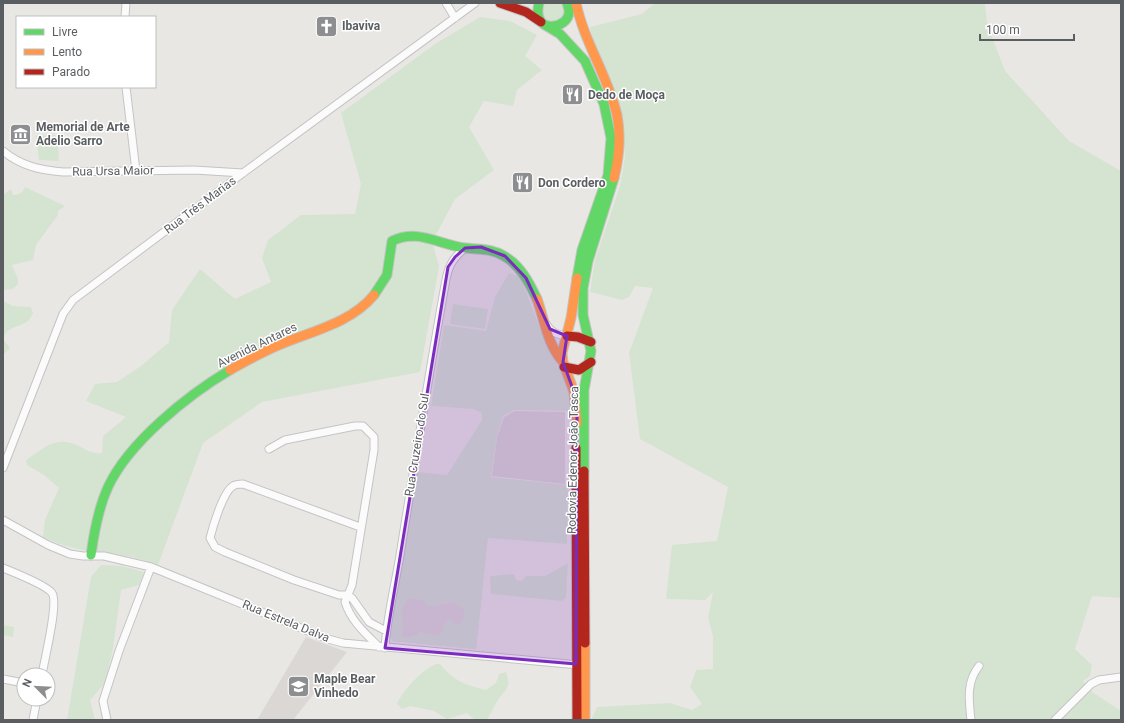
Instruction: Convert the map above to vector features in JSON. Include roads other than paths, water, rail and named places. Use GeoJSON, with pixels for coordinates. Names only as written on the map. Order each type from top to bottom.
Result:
{"type":"FeatureCollection","features":[{"type":"Feature","properties":{"kind":"main road","name":"Rodovia Edenor João Tasca"},"geometry":{"type":"LineString","coordinates":[[500,3],[526,12],[560,34],[585,61],[604,104],[611,138],[608,175],[582,250],[567,336],[562,353],[563,364],[574,392],[577,414],[580,665],[585,720]]}},
{"type":"Feature","properties":{"kind":"main road"},"geometry":{"type":"LineString","coordinates":[[539,3],[537,14],[543,24],[554,27],[559,26],[566,20],[571,6]]}},
{"type":"Feature","properties":{"kind":"main road","name":"Rodovia Edenor João Tasca"},"geometry":{"type":"LineString","coordinates":[[571,6],[617,115],[619,140],[617,173],[592,248],[584,283],[583,317],[591,342],[591,362],[584,390],[580,665],[577,720]]}},
{"type":"Feature","properties":{"kind":"main road"},"geometry":{"type":"LineString","coordinates":[[578,54],[589,46]]}},
{"type":"Feature","properties":{"kind":"main road","name":"Avenida Antares"},"geometry":{"type":"LineString","coordinates":[[91,555],[94,524],[104,495],[113,476],[140,443],[176,408],[230,369],[268,350],[342,319],[358,309],[382,286],[388,275],[392,241],[400,236],[423,235],[466,248]]}},
{"type":"Feature","properties":{"kind":"main road"},"geometry":{"type":"LineString","coordinates":[[466,248],[481,247],[493,251],[505,256],[517,266],[535,297],[543,319],[550,346],[563,364],[578,370],[591,362]]}},
{"type":"Feature","properties":{"kind":"main road"},"geometry":{"type":"LineString","coordinates":[[567,336],[578,337],[591,342]]}},
{"type":"Feature","properties":{"kind":"street"},"geometry":{"type":"LineString","coordinates":[[125,16],[126,3]]}},
{"type":"Feature","properties":{"kind":"street"},"geometry":{"type":"LineString","coordinates":[[446,3],[455,18]]}},
{"type":"Feature","properties":{"kind":"street","name":"Rua Três Marias"},"geometry":{"type":"LineString","coordinates":[[3,468],[63,314],[68,305],[235,178],[475,3]]}},
{"type":"Feature","properties":{"kind":"street"},"geometry":{"type":"LineString","coordinates":[[126,88],[136,171]]}},
{"type":"Feature","properties":{"kind":"street","name":"Rua Ursa Maior"},"geometry":{"type":"LineString","coordinates":[[3,151],[26,165],[44,170],[63,172],[227,171],[243,173]]}},
{"type":"Feature","properties":{"kind":"street"},"geometry":{"type":"LineString","coordinates":[[227,171],[235,178]]}},
{"type":"Feature","properties":{"kind":"street","name":"Rua Cruzeiro do Sul"},"geometry":{"type":"LineString","coordinates":[[382,647],[401,550],[416,450],[448,268],[455,257],[466,248]]}},
{"type":"Feature","properties":{"kind":"street"},"geometry":{"type":"LineString","coordinates":[[543,319],[553,332],[567,336]]}},
{"type":"Feature","properties":{"kind":"street"},"geometry":{"type":"LineString","coordinates":[[268,449],[284,440],[363,426],[374,437],[375,443],[360,527],[352,586],[345,602],[352,618],[360,629],[382,647]]}},
{"type":"Feature","properties":{"kind":"street"},"geometry":{"type":"LineString","coordinates":[[360,527],[243,484],[237,484],[231,488],[225,496],[210,538],[215,546],[225,552],[294,580],[339,595],[347,595],[352,598],[369,622],[386,632]]}},
{"type":"Feature","properties":{"kind":"street","name":"Rua Estrela Dalva"},"geometry":{"type":"LineString","coordinates":[[3,520],[48,545],[70,554],[104,556],[151,567],[328,639],[360,646],[580,665]]}},
{"type":"Feature","properties":{"kind":"street"},"geometry":{"type":"LineString","coordinates":[[107,720],[103,701],[119,651],[151,567]]}},
{"type":"Feature","properties":{"kind":"street"},"geometry":{"type":"LineString","coordinates":[[3,568],[52,593],[55,604],[43,667]]}},
{"type":"Feature","properties":{"kind":"street"},"geometry":{"type":"LineString","coordinates":[[971,720],[970,685],[973,674],[979,666]]}},
{"type":"Feature","properties":{"kind":"street"},"geometry":{"type":"LineString","coordinates":[[1055,720],[1090,684],[1099,680],[1121,677]]}},
{"type":"Feature","properties":{"kind":"street"},"geometry":{"type":"LineString","coordinates":[[3,679],[16,681]]}},
{"type":"Feature","properties":{"kind":"street"},"geometry":{"type":"LineString","coordinates":[[33,720],[35,707]]}},
{"type":"Feature","properties":{"kind":"place","name":"Ibaviva"},"geometry":{"type":"Point","coordinates":[327,26]}},
{"type":"Feature","properties":{"kind":"place","name":"Dedo de Moça"},"geometry":{"type":"Point","coordinates":[573,95]}},
{"type":"Feature","properties":{"kind":"place","name":"Memorial de Arte Adelio Sarro"},"geometry":{"type":"Point","coordinates":[20,134]}},
{"type":"Feature","properties":{"kind":"place","name":"Don Cordero"},"geometry":{"type":"Point","coordinates":[523,183]}},
{"type":"Feature","properties":{"kind":"place","name":"Maple Bear Vinhedo"},"geometry":{"type":"Point","coordinates":[299,686]}}]}
